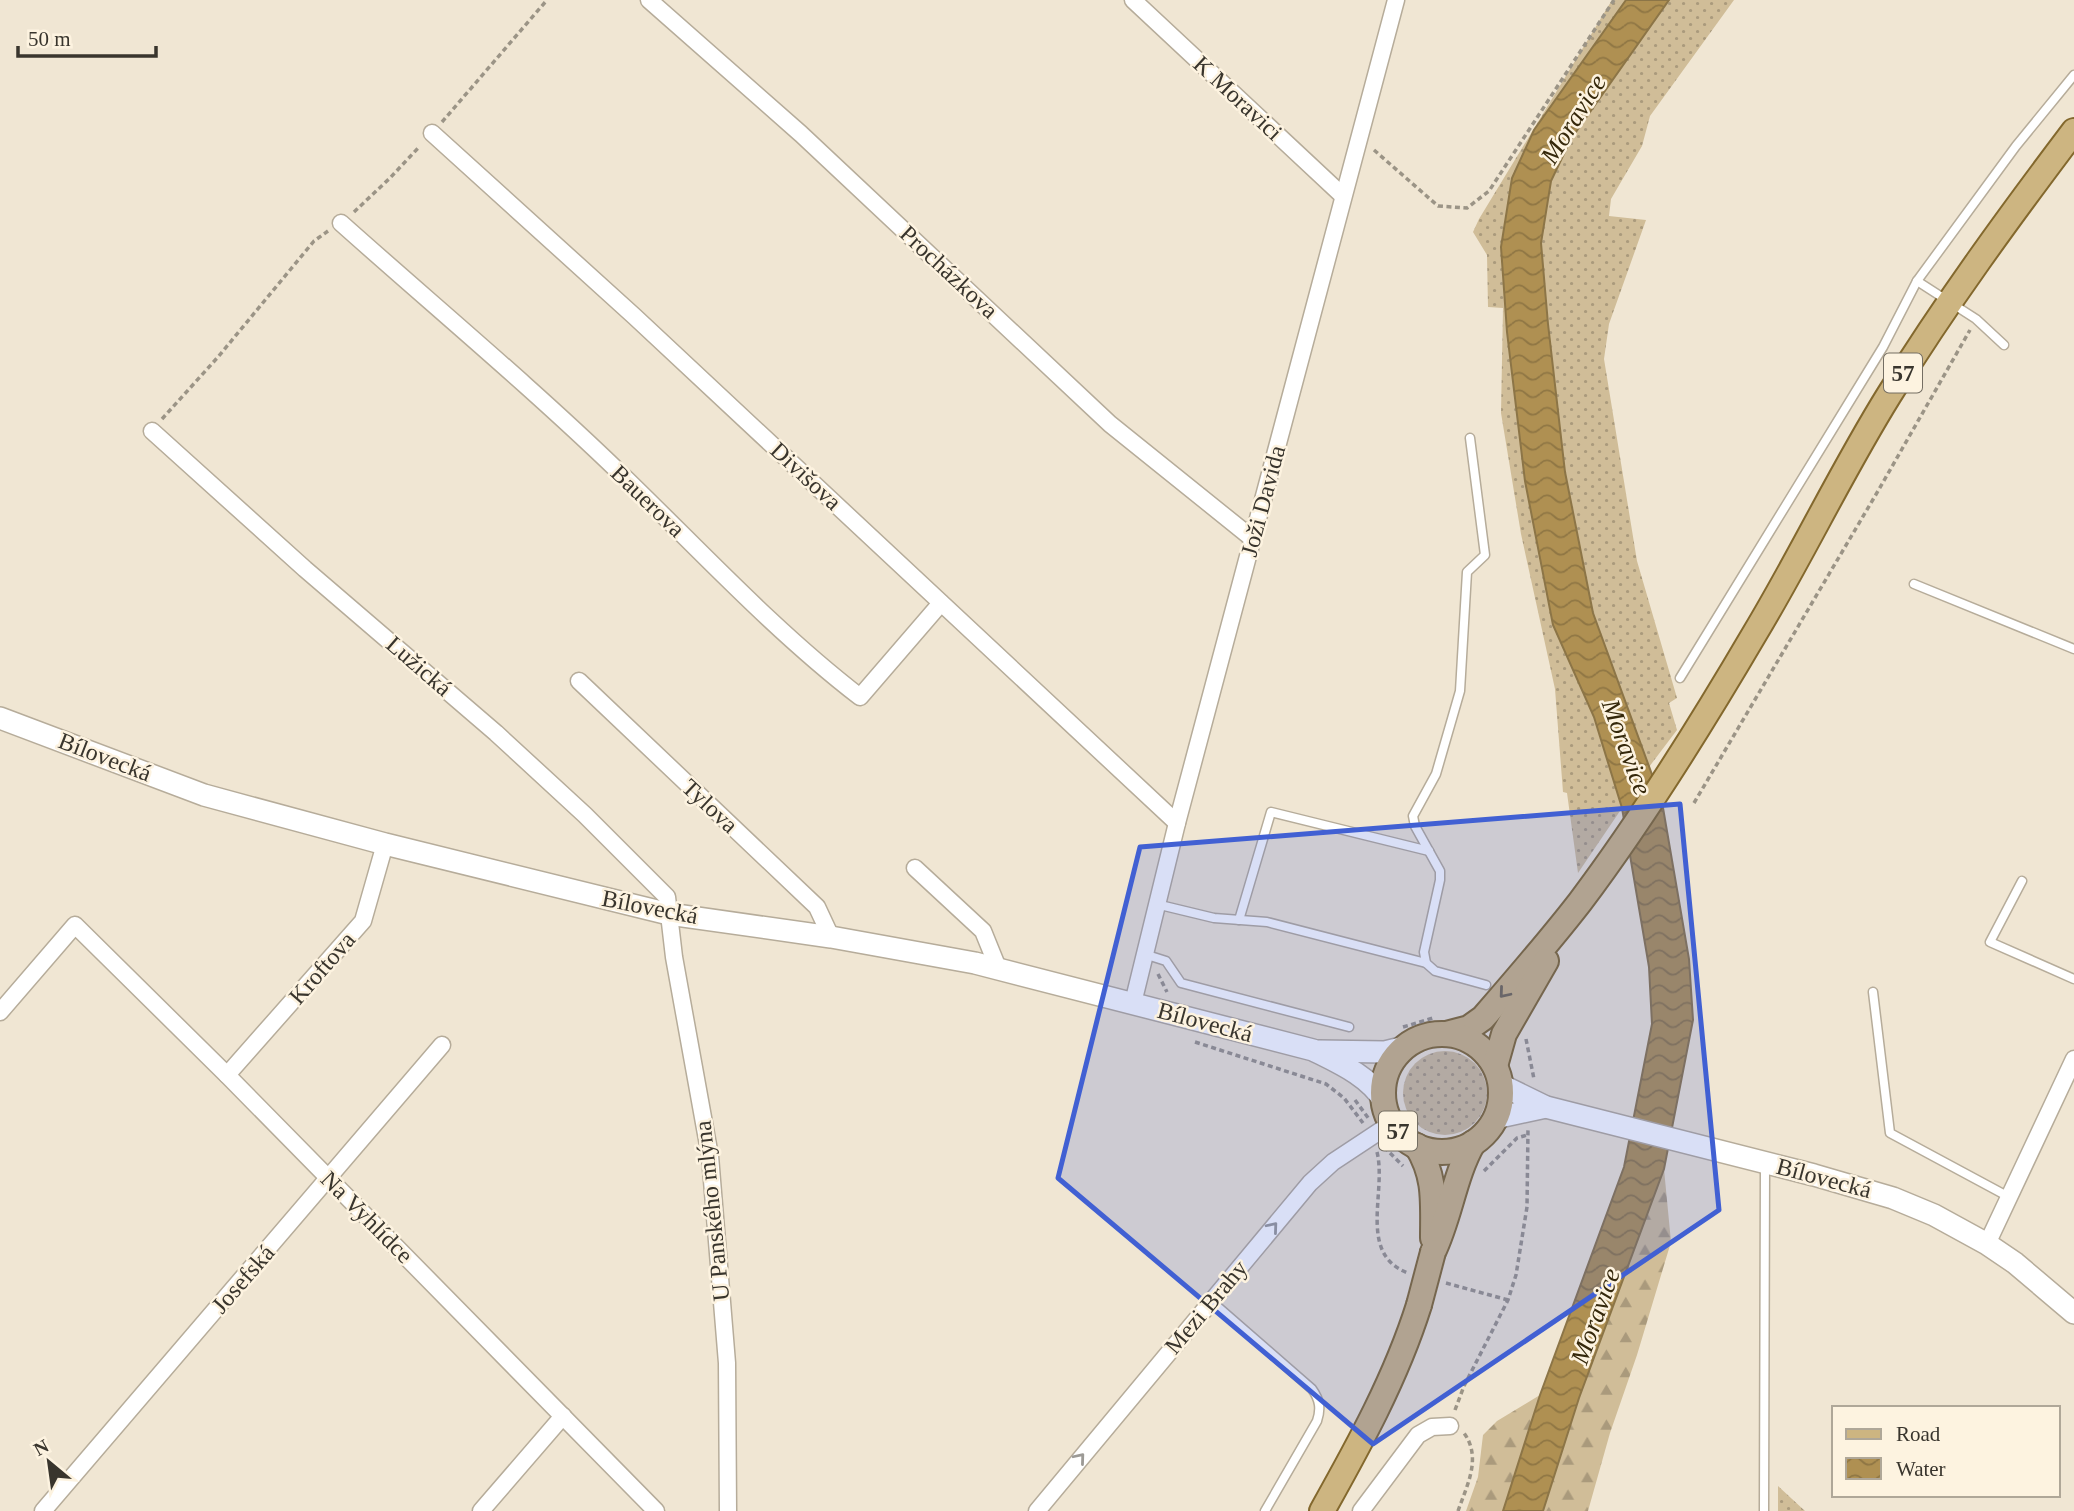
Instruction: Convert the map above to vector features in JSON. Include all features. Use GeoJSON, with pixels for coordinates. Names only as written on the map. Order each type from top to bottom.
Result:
{"type":"FeatureCollection","features":[{"type":"Feature","properties":{"kind":"main road","name":"57"},"geometry":{"type":"LineString","coordinates":[[1417,1146],[1445,1151],[1460,1149],[1486,1132],[1495,1118],[1500,1102],[1498,1076],[1504,1034],[1579,903],[1684,749],[1757,631],[1888,397],[1950,300],[2009,216],[2074,131]]}},
{"type":"Feature","properties":{"kind":"main road","name":"Bílovecká"},"geometry":{"type":"LineString","coordinates":[[0,718],[204,795],[385,844],[669,914],[831,937],[998,968],[1313,1051],[1363,1078],[1375,1088],[1405,1138],[1417,1146]]}},
{"type":"Feature","properties":{"kind":"main road","name":"57"},"geometry":{"type":"LineString","coordinates":[[1446,1034],[1469,1028],[1483,1018],[1579,903]]}},
{"type":"Feature","properties":{"kind":"main road","name":"Bílovecká"},"geometry":{"type":"LineString","coordinates":[[1313,1051],[1376,1052],[1405,1047],[1420,1038],[1446,1034]]}},
{"type":"Feature","properties":{"kind":"main road"},"geometry":{"type":"LineString","coordinates":[[1446,1034],[1462,1037],[1476,1044],[1487,1054],[1498,1076],[1546,1107]]}},
{"type":"Feature","properties":{"kind":"main road","name":"57"},"geometry":{"type":"LineString","coordinates":[[1388,1112],[1384,1084],[1389,1067],[1405,1047]]}},
{"type":"Feature","properties":{"kind":"main road","name":"Bílovecká"},"geometry":{"type":"LineString","coordinates":[[1546,1107],[1758,1160],[1893,1198],[1934,1215],[1987,1244],[2028,1273],[2074,1313]]}},
{"type":"Feature","properties":{"kind":"main road"},"geometry":{"type":"LineString","coordinates":[[1495,1118],[1546,1107]]}},
{"type":"Feature","properties":{"kind":"main road","name":"57"},"geometry":{"type":"LineString","coordinates":[[1322,1511],[1374,1415],[1401,1357],[1433,1252],[1446,1224],[1464,1158],[1473,1143]]}},
{"type":"Feature","properties":{"kind":"main road","name":"57"},"geometry":{"type":"LineString","coordinates":[[1417,1146],[1432,1180],[1433,1252]]}},
{"type":"Feature","properties":{"kind":"street","name":"Procházkova"},"geometry":{"type":"LineString","coordinates":[[649,0],[801,134],[1110,424],[1253,539]]}},
{"type":"Feature","properties":{"kind":"street","name":"K Moravici"},"geometry":{"type":"LineString","coordinates":[[1133,0],[1343,196]]}},
{"type":"Feature","properties":{"kind":"street","name":"Joži Davida"},"geometry":{"type":"LineString","coordinates":[[1133,1003],[1177,823],[1396,0]]}},
{"type":"Feature","properties":{"kind":"street","name":"Divišova"},"geometry":{"type":"LineString","coordinates":[[432,133],[634,316],[1177,823]]}},
{"type":"Feature","properties":{"kind":"street","name":"Bauerova"},"geometry":{"type":"LineString","coordinates":[[341,223],[617,470],[747,597],[833,676],[860,697],[941,603]]}},
{"type":"Feature","properties":{"kind":"street","name":"Lužická"},"geometry":{"type":"LineString","coordinates":[[152,431],[305,569],[496,733],[585,815],[659,887],[667,897],[669,914]]}},
{"type":"Feature","properties":{"kind":"street","name":"Tylova"},"geometry":{"type":"LineString","coordinates":[[579,681],[817,907],[831,937]]}},
{"type":"Feature","properties":{"kind":"street","name":"Kroftova"},"geometry":{"type":"LineString","coordinates":[[227,1075],[363,921],[385,844]]}},
{"type":"Feature","properties":{"kind":"street"},"geometry":{"type":"LineString","coordinates":[[915,868],[983,931],[998,968]]}},
{"type":"Feature","properties":{"kind":"street","name":"U Panského mlýna"},"geometry":{"type":"LineString","coordinates":[[669,914],[674,957],[710,1156],[727,1363],[728,1511]]}},
{"type":"Feature","properties":{"kind":"street","name":"Na Vyhlídce"},"geometry":{"type":"LineString","coordinates":[[0,1012],[75,925],[227,1075],[656,1511]]}},
{"type":"Feature","properties":{"kind":"street","name":"Josefská"},"geometry":{"type":"LineString","coordinates":[[43,1511],[442,1045]]}},
{"type":"Feature","properties":{"kind":"street"},"geometry":{"type":"LineString","coordinates":[[1987,1244],[2074,1059]]}},
{"type":"Feature","properties":{"kind":"street","name":"Mezi Brahy"},"geometry":{"type":"LineString","coordinates":[[1037,1511],[1320,1172],[1371,1136],[1388,1112]]}},
{"type":"Feature","properties":{"kind":"street"},"geometry":{"type":"LineString","coordinates":[[481,1511],[563,1416]]}},
{"type":"Feature","properties":{"kind":"street"},"geometry":{"type":"LineString","coordinates":[[1361,1511],[1418,1435],[1432,1427],[1450,1426]]}},
{"type":"Feature","properties":{"kind":"lane"},"geometry":{"type":"LineString","coordinates":[[1680,678],[1882,347],[1917,281],[2016,146],[2074,75]]}},
{"type":"Feature","properties":{"kind":"lane"},"geometry":{"type":"LineString","coordinates":[[1917,281],[1976,319],[2004,345]]}},
{"type":"Feature","properties":{"kind":"lane"},"geometry":{"type":"LineString","coordinates":[[1426,963],[1424,952],[1440,880],[1437,864],[1415,825],[1413,816],[1436,774],[1460,691],[1467,572],[1485,555],[1470,438]]}},
{"type":"Feature","properties":{"kind":"lane"},"geometry":{"type":"LineString","coordinates":[[1914,584],[2074,649]]}},
{"type":"Feature","properties":{"kind":"lane"},"geometry":{"type":"LineString","coordinates":[[1239,920],[1271,812],[1429,850]]}},
{"type":"Feature","properties":{"kind":"lane"},"geometry":{"type":"LineString","coordinates":[[2022,881],[1990,942],[2074,979]]}},
{"type":"Feature","properties":{"kind":"lane"},"geometry":{"type":"LineString","coordinates":[[1156,904],[1214,918],[1267,922],[1426,963],[1435,971],[1486,985]]}},
{"type":"Feature","properties":{"kind":"lane"},"geometry":{"type":"LineString","coordinates":[[1144,954],[1166,961],[1181,983],[1349,1027]]}},
{"type":"Feature","properties":{"kind":"lane"},"geometry":{"type":"LineString","coordinates":[[1873,992],[1890,1133],[2009,1197]]}},
{"type":"Feature","properties":{"kind":"lane"},"geometry":{"type":"LineString","coordinates":[[1758,1160],[1764,1511]]}},
{"type":"Feature","properties":{"kind":"lane"},"geometry":{"type":"LineString","coordinates":[[1211,1301],[1312,1389],[1319,1401],[1320,1414],[1317,1421],[1265,1511]]}},
{"type":"Feature","properties":{"kind":"path"},"geometry":{"type":"LineString","coordinates":[[1359,138],[1438,206],[1467,208],[1489,191],[1614,0]]}},
{"type":"Feature","properties":{"kind":"path"},"geometry":{"type":"LineString","coordinates":[[1694,803],[1976,319]]}},
{"type":"Feature","properties":{"kind":"path"},"geometry":{"type":"LineString","coordinates":[[1231,1054],[1326,1084],[1344,1098],[1371,1136],[1377,1150],[1380,1168],[1380,1246],[1392,1265],[1409,1273]]}},
{"type":"Feature","properties":{"kind":"path"},"geometry":{"type":"LineString","coordinates":[[1344,1098],[1348,1093]]}},
{"type":"Feature","properties":{"kind":"path"},"geometry":{"type":"LineString","coordinates":[[1458,1511],[1473,1469],[1473,1458],[1468,1439],[1461,1430],[1450,1426],[1464,1387],[1508,1300],[1518,1268],[1528,1184],[1527,1135]]}},
{"type":"Feature","properties":{"kind":"path"},"geometry":{"type":"LineString","coordinates":[[1441,1282],[1508,1300]]}},
{"type":"Feature","properties":{"kind":"highlighted area"},"geometry":{"type":"Polygon","coordinates":[[[1680,804],[1719,1210],[1373,1444],[1058,1178],[1140,847],[1680,804]]]}},
{"type":"Feature","properties":{"kind":"green space"},"geometry":{"type":"Polygon","coordinates":[[[1612,0],[1626,0],[1534,130],[1501,247],[1507,332],[1525,481],[1553,625],[1594,717],[1622,808],[1578,873],[1567,793],[1563,792],[1555,689],[1521,534],[1501,413],[1503,308],[1488,307],[1487,255],[1473,232],[1479,219],[1612,0]]]}},
{"type":"Feature","properties":{"kind":"green space"},"geometry":{"type":"Polygon","coordinates":[[[1669,0],[1734,0],[1650,116],[1642,146],[1611,199],[1609,216],[1646,220],[1609,324],[1604,359],[1637,561],[1677,698],[1669,703],[1677,730],[1649,767],[1593,613],[1565,472],[1541,243],[1551,181],[1571,139],[1669,0]]]}},
{"type":"Feature","properties":{"kind":"green space"},"geometry":{"type":"Polygon","coordinates":[[[1445,1051],[1461,1054],[1475,1063],[1484,1077],[1487,1093],[1484,1109],[1475,1123],[1461,1132],[1445,1135],[1429,1132],[1415,1123],[1406,1109],[1403,1093],[1406,1077],[1415,1063],[1429,1054],[1445,1051]]]}},
{"type":"Feature","properties":{"kind":"green space"},"geometry":{"type":"Polygon","coordinates":[[[1664,1169],[1671,1242],[1588,1511],[1543,1511],[1579,1398],[1664,1169]]]}},
{"type":"Feature","properties":{"kind":"green space"},"geometry":{"type":"Polygon","coordinates":[[[1540,1395],[1503,1511],[1466,1511],[1478,1477],[1483,1435],[1497,1421],[1540,1395]]]}},
{"type":"Feature","properties":{"kind":"green space"},"geometry":{"type":"Polygon","coordinates":[[[1778,1486],[1805,1511],[1778,1511],[1778,1486]]]}},
{"type":"Feature","properties":{"kind":"water","name":"Moravice"},"geometry":{"type":"Polygon","coordinates":[[[1626,0],[1669,0],[1571,139],[1551,181],[1541,243],[1565,472],[1593,613],[1662,802],[1689,959],[1693,1020],[1664,1169],[1579,1398],[1543,1511],[1503,1511],[1540,1395],[1624,1167],[1652,1024],[1649,967],[1622,808],[1594,717],[1553,625],[1525,481],[1507,332],[1501,247],[1512,178],[1534,130],[1626,0]]]}}]}
